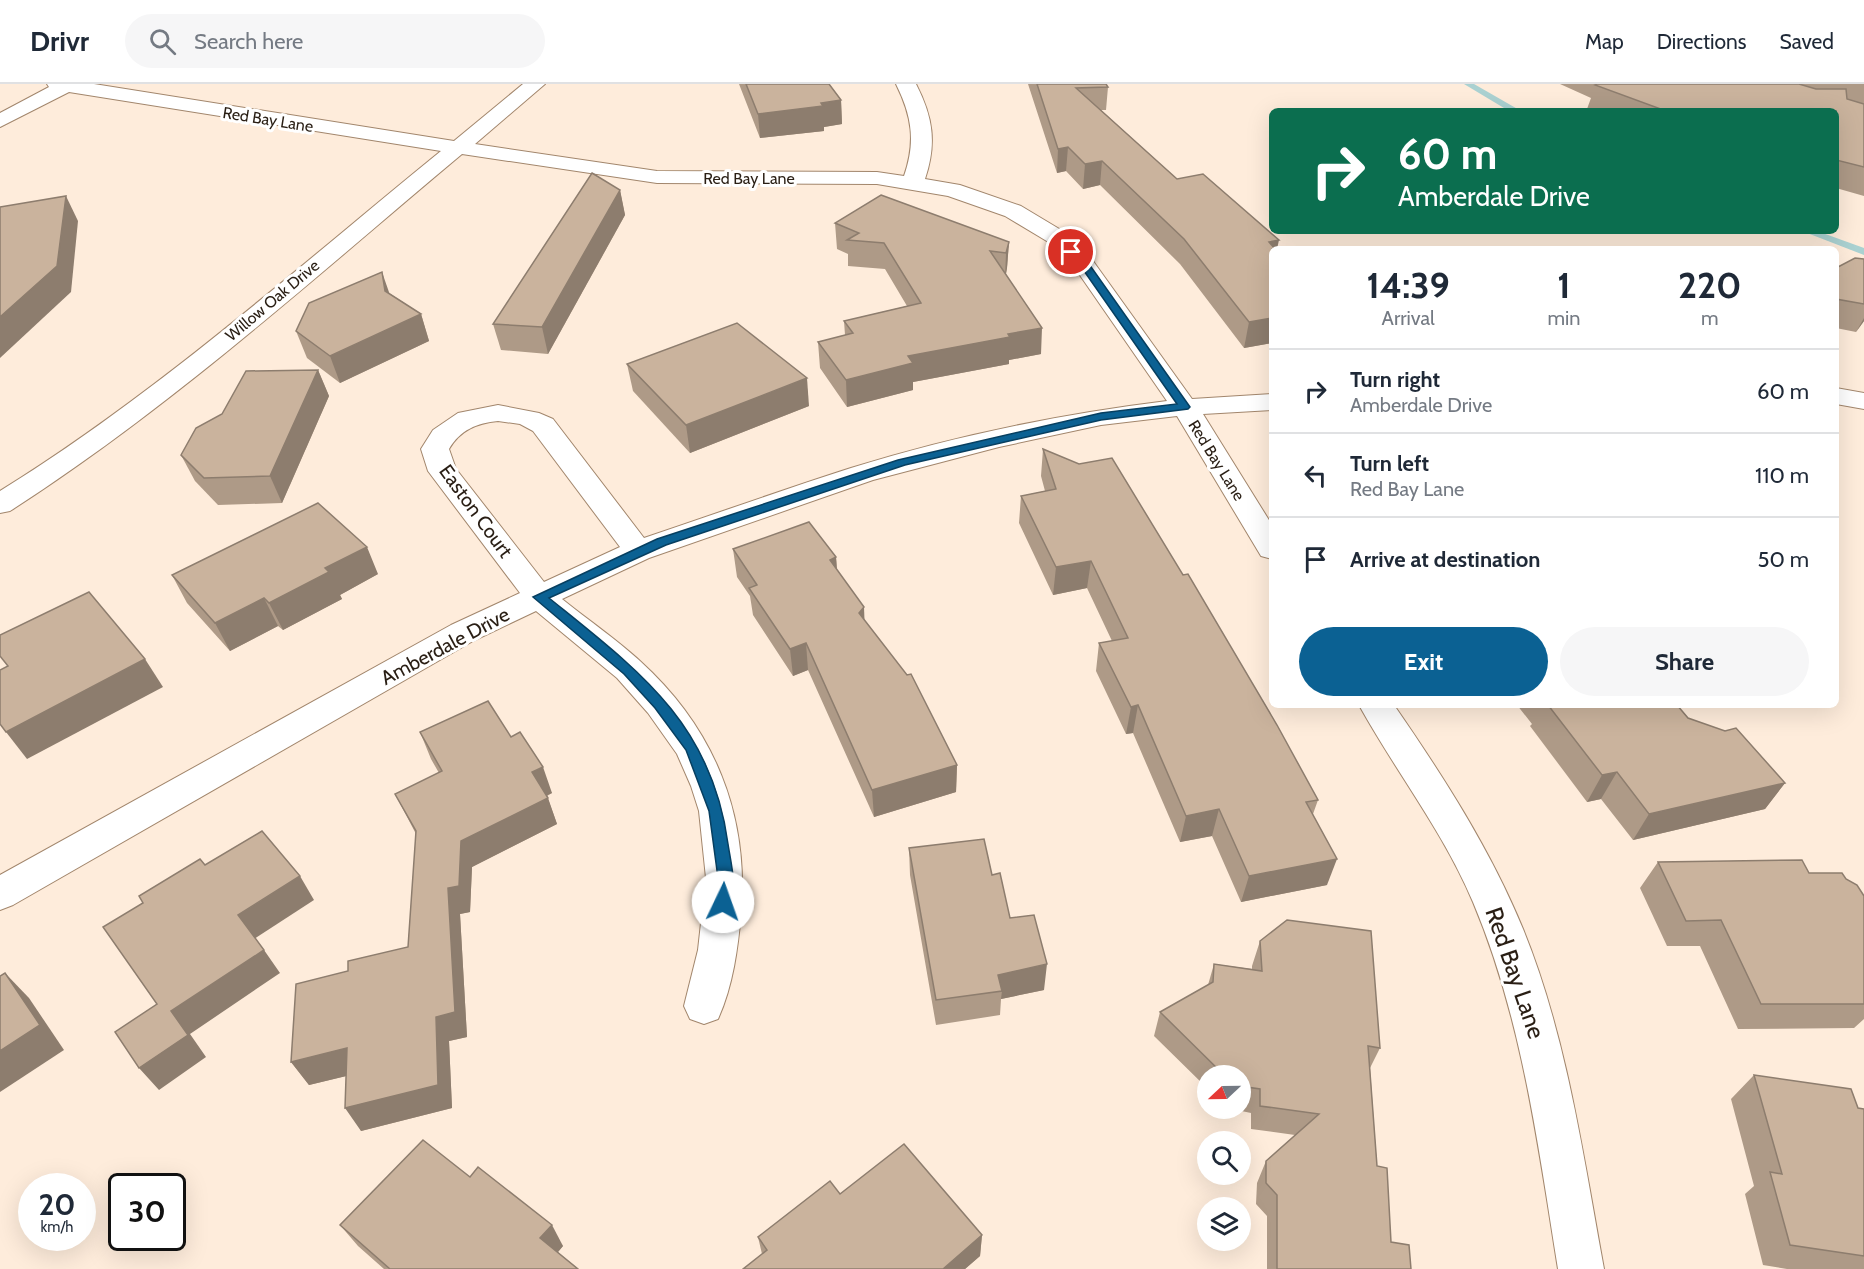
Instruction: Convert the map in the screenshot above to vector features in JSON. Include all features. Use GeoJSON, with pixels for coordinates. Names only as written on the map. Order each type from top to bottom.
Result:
{"type":"FeatureCollection","features":[{"type":"Feature","properties":{"kind":"street","name":"Willow Oak Drive"},"geometry":{"type":"LineString","coordinates":[[0,504],[57,468],[148,402],[455,147],[535,84]]}},
{"type":"Feature","properties":{"kind":"street"},"geometry":{"type":"LineString","coordinates":[[906,84],[919,106],[925,145],[913,182]]}},
{"type":"Feature","properties":{"kind":"street","name":"Red Bay Lane"},"geometry":{"type":"LineString","coordinates":[[61,85],[657,177],[877,178],[913,182],[952,190],[1013,211],[1058,238],[1085,266],[1185,407],[1269,544]]}},
{"type":"Feature","properties":{"kind":"street"},"geometry":{"type":"LineString","coordinates":[[0,121],[61,85]]}},
{"type":"Feature","properties":{"kind":"street"},"geometry":{"type":"LineString","coordinates":[[1839,397],[1864,401]]}},
{"type":"Feature","properties":{"kind":"street","name":"Amberdale Drive"},"geometry":{"type":"LineString","coordinates":[[0,894],[462,633],[638,551],[902,462],[1101,417],[1185,407],[1269,402]]}},
{"type":"Feature","properties":{"kind":"street","name":"Easton Court"},"geometry":{"type":"LineString","coordinates":[[638,551],[543,425],[528,416],[497,413],[469,417],[442,433],[435,449],[442,471],[539,597],[629,670],[660,704],[692,748],[717,811],[725,878],[718,950],[704,1006]]}},
{"type":"Feature","properties":{"kind":"street","name":"Red Bay Lane"},"geometry":{"type":"LineString","coordinates":[[1378,708],[1422,773],[1470,856],[1504,932],[1545,1064],[1581,1269]]}},
{"type":"Feature","properties":{"kind":"building"},"geometry":{"type":"Polygon","coordinates":[[[746,84],[829,84],[841,100],[821,103],[823,106],[758,114],[746,84]]]}},
{"type":"Feature","properties":{"kind":"building"},"geometry":{"type":"Polygon","coordinates":[[[1037,84],[1106,84],[1108,87],[1076,88],[1177,179],[1203,174],[1269,231],[1269,234],[1279,240],[1269,242],[1272,246],[1269,246],[1269,319],[1249,322],[1184,239],[1102,161],[1085,164],[1068,147],[1058,149],[1037,84]]]}},
{"type":"Feature","properties":{"kind":"building"},"geometry":{"type":"Polygon","coordinates":[[[1799,84],[1816,89],[1846,89],[1847,99],[1864,104],[1864,167],[1839,161],[1839,108],[1658,108],[1595,85],[1799,84]]]}},
{"type":"Feature","properties":{"kind":"building"},"geometry":{"type":"Polygon","coordinates":[[[592,173],[620,190],[542,327],[493,324],[592,173]]]}},
{"type":"Feature","properties":{"kind":"building"},"geometry":{"type":"Polygon","coordinates":[[[881,195],[1009,242],[1006,253],[990,251],[1042,328],[1008,334],[1010,337],[908,356],[913,363],[846,380],[818,342],[853,333],[844,321],[921,303],[884,243],[847,240],[859,233],[835,223],[881,195]]]}},
{"type":"Feature","properties":{"kind":"building"},"geometry":{"type":"Polygon","coordinates":[[[66,196],[57,266],[0,317],[0,207],[66,196]]]}},
{"type":"Feature","properties":{"kind":"building"},"geometry":{"type":"Polygon","coordinates":[[[1855,258],[1864,259],[1864,304],[1839,300],[1839,266],[1855,258]]]}},
{"type":"Feature","properties":{"kind":"building"},"geometry":{"type":"Polygon","coordinates":[[[382,272],[385,291],[421,314],[330,356],[296,331],[309,303],[382,272]]]}},
{"type":"Feature","properties":{"kind":"building"},"geometry":{"type":"Polygon","coordinates":[[[737,323],[807,378],[686,425],[627,364],[737,323]]]}},
{"type":"Feature","properties":{"kind":"building"},"geometry":{"type":"Polygon","coordinates":[[[318,370],[270,476],[204,478],[181,455],[196,428],[222,414],[246,371],[318,370]]]}},
{"type":"Feature","properties":{"kind":"building"},"geometry":{"type":"Polygon","coordinates":[[[1043,449],[1079,464],[1112,458],[1183,575],[1188,574],[1277,725],[1318,800],[1306,802],[1337,859],[1249,876],[1219,809],[1186,816],[1138,705],[1131,707],[1099,643],[1128,638],[1091,561],[1056,567],[1021,496],[1056,489],[1043,449]]]}},
{"type":"Feature","properties":{"kind":"building"},"geometry":{"type":"Polygon","coordinates":[[[318,503],[367,547],[325,568],[329,572],[269,603],[264,598],[215,623],[172,575],[318,503]]]}},
{"type":"Feature","properties":{"kind":"building"},"geometry":{"type":"Polygon","coordinates":[[[809,522],[836,557],[830,560],[864,607],[859,613],[907,675],[911,674],[957,765],[872,790],[806,643],[790,649],[749,588],[757,585],[733,549],[809,522]]]}},
{"type":"Feature","properties":{"kind":"building"},"geometry":{"type":"Polygon","coordinates":[[[89,592],[145,659],[6,732],[0,724],[0,670],[8,666],[0,656],[0,635],[89,592]]]}},
{"type":"Feature","properties":{"kind":"building"},"geometry":{"type":"Polygon","coordinates":[[[488,701],[511,737],[520,732],[543,767],[532,772],[548,798],[461,841],[459,886],[448,888],[455,1012],[436,1017],[438,1085],[345,1108],[347,1048],[291,1062],[296,984],[348,971],[348,961],[408,947],[416,831],[395,794],[442,771],[420,732],[488,701]]]}},
{"type":"Feature","properties":{"kind":"building"},"geometry":{"type":"Polygon","coordinates":[[[1550,708],[1680,708],[1688,718],[1725,731],[1736,728],[1785,783],[1649,814],[1617,772],[1602,775],[1550,708]]]}},
{"type":"Feature","properties":{"kind":"building"},"geometry":{"type":"Polygon","coordinates":[[[262,831],[300,876],[238,915],[264,950],[171,1011],[188,1035],[139,1068],[115,1032],[157,1004],[103,927],[143,903],[139,896],[200,859],[205,865],[262,831]]]}},
{"type":"Feature","properties":{"kind":"building"},"geometry":{"type":"Polygon","coordinates":[[[984,839],[992,875],[1000,873],[1010,918],[1034,915],[1047,964],[998,975],[1002,991],[936,1000],[909,848],[984,839]]]}},
{"type":"Feature","properties":{"kind":"building"},"geometry":{"type":"Polygon","coordinates":[[[1802,860],[1809,873],[1842,873],[1846,879],[1857,885],[1864,896],[1864,1004],[1761,1004],[1721,920],[1686,921],[1658,862],[1802,860]]]}},
{"type":"Feature","properties":{"kind":"building"},"geometry":{"type":"Polygon","coordinates":[[[1287,920],[1371,931],[1380,1048],[1368,1046],[1377,1166],[1387,1168],[1391,1242],[1409,1245],[1411,1269],[1277,1269],[1277,1195],[1266,1183],[1266,1161],[1319,1114],[1260,1106],[1260,1089],[1251,1088],[1251,1065],[1214,1065],[1160,1012],[1213,982],[1214,964],[1262,971],[1260,941],[1287,920]]]}},
{"type":"Feature","properties":{"kind":"building"},"geometry":{"type":"Polygon","coordinates":[[[5,973],[40,1025],[0,1051],[0,976],[5,973]]]}},
{"type":"Feature","properties":{"kind":"building"},"geometry":{"type":"Polygon","coordinates":[[[1754,1075],[1851,1089],[1858,1108],[1864,1109],[1864,1256],[1790,1245],[1770,1172],[1782,1174],[1754,1075]]]}},
{"type":"Feature","properties":{"kind":"building"},"geometry":{"type":"Polygon","coordinates":[[[423,1140],[470,1177],[478,1167],[552,1225],[540,1238],[578,1269],[390,1269],[340,1225],[423,1140]]]}},
{"type":"Feature","properties":{"kind":"building"},"geometry":{"type":"Polygon","coordinates":[[[904,1144],[982,1235],[943,1269],[743,1269],[767,1250],[758,1237],[830,1181],[840,1194],[904,1144]]]}},
{"type":"Feature","properties":{"kind":"waterway"},"geometry":{"type":"LineString","coordinates":[[1468,84],[1511,108]]}},
{"type":"Feature","properties":{"kind":"waterway"},"geometry":{"type":"LineString","coordinates":[[1815,234],[1864,252]]}},
{"type":"Feature","properties":{"kind":"route"},"geometry":{"type":"LineString","coordinates":[[723,902],[725,878],[717,811],[692,748],[660,704],[629,670],[539,597],[662,542],[902,462],[1101,417],[1185,407],[1085,266],[1071,252]]}}]}
